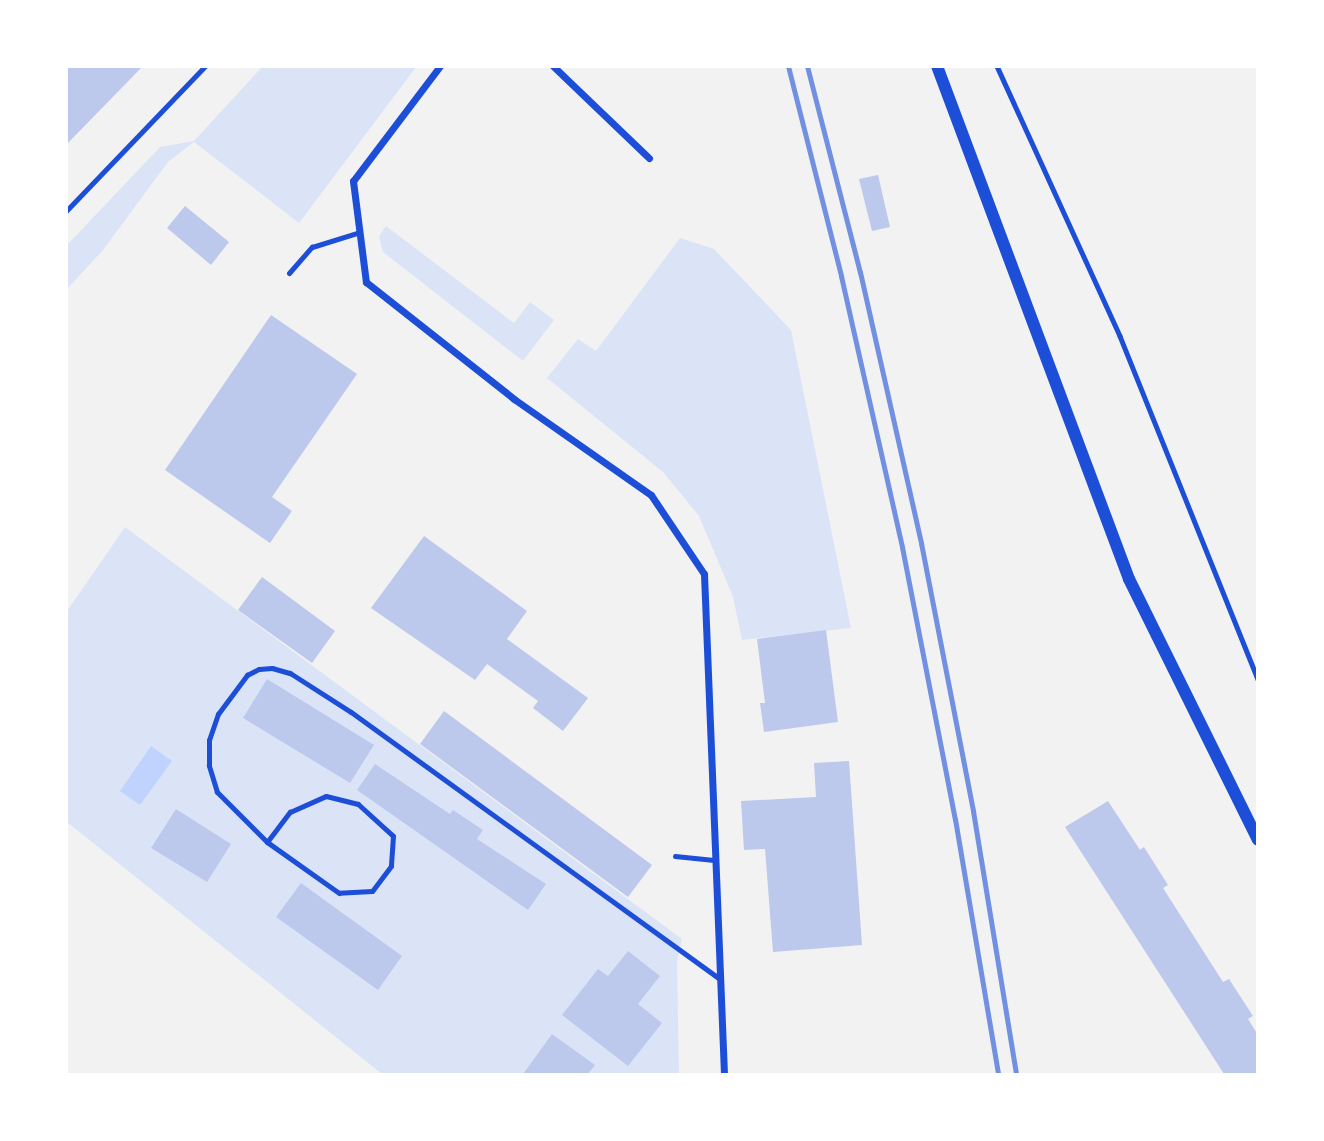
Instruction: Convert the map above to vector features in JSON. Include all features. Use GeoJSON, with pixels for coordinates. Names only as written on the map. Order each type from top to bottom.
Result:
{"type":"FeatureCollection","features":[{"type":"Feature","properties":{"kind":"street"},"geometry":{"type":"LineString","coordinates":[[440,66],[353,181],[366,282],[514,399],[651,495],[704,574],[718,978],[724,1074]]}},
{"type":"Feature","properties":{"kind":"street"},"geometry":{"type":"LineString","coordinates":[[554,66],[649,158]]}},
{"type":"Feature","properties":{"kind":"street"},"geometry":{"type":"LineString","coordinates":[[937,66],[1129,579],[1258,840]]}},
{"type":"Feature","properties":{"kind":"lane"},"geometry":{"type":"LineString","coordinates":[[66,211],[205,66]]}},
{"type":"Feature","properties":{"kind":"lane"},"geometry":{"type":"LineString","coordinates":[[289,273],[312,247],[360,232]]}},
{"type":"Feature","properties":{"kind":"lane"},"geometry":{"type":"LineString","coordinates":[[267,842],[289,812],[326,796],[358,804],[393,836],[391,866],[372,891],[339,893],[267,842],[217,792],[209,765],[209,740],[218,714],[240,681],[259,669],[272,668],[290,673],[351,712],[718,978]]}},
{"type":"Feature","properties":{"kind":"lane"},"geometry":{"type":"LineString","coordinates":[[675,856],[714,860]]}},
{"type":"Feature","properties":{"kind":"path"},"geometry":{"type":"LineString","coordinates":[[997,66],[1120,336],[1258,680]]}},
{"type":"Feature","properties":{"kind":"shaded area"},"geometry":{"type":"Polygon","coordinates":[[[263,66],[416,67],[299,223],[194,142],[168,162],[103,250],[67,289],[67,245],[160,147],[194,141],[263,66]]]}},
{"type":"Feature","properties":{"kind":"shaded area"},"geometry":{"type":"Polygon","coordinates":[[[386,226],[514,323],[530,302],[554,320],[523,361],[383,252],[379,236],[386,226]]]}},
{"type":"Feature","properties":{"kind":"shaded area"},"geometry":{"type":"Polygon","coordinates":[[[680,238],[714,249],[791,330],[851,628],[742,640],[733,597],[699,516],[663,472],[547,378],[578,339],[596,351],[680,238]]]}},
{"type":"Feature","properties":{"kind":"shaded area"},"geometry":{"type":"Polygon","coordinates":[[[125,527],[682,939],[677,961],[679,1074],[382,1074],[67,822],[67,611],[125,527]]]}},
{"type":"Feature","properties":{"kind":"water"},"geometry":{"type":"Polygon","coordinates":[[[151,746],[172,761],[140,805],[120,791],[151,746]]]}},
{"type":"Feature","properties":{"kind":"building"},"geometry":{"type":"Polygon","coordinates":[[[66,66],[143,66],[66,145],[66,66]]]}},
{"type":"Feature","properties":{"kind":"building"},"geometry":{"type":"Polygon","coordinates":[[[878,175],[890,227],[872,231],[859,179],[878,175]]]}},
{"type":"Feature","properties":{"kind":"building"},"geometry":{"type":"Polygon","coordinates":[[[185,206],[229,242],[211,265],[167,228],[185,206]]]}},
{"type":"Feature","properties":{"kind":"building"},"geometry":{"type":"Polygon","coordinates":[[[271,315],[357,374],[272,497],[292,511],[270,543],[165,470],[271,315]]]}},
{"type":"Feature","properties":{"kind":"building"},"geometry":{"type":"Polygon","coordinates":[[[424,536],[527,611],[507,639],[588,698],[563,731],[533,708],[538,701],[487,664],[475,680],[371,608],[424,536]]]}},
{"type":"Feature","properties":{"kind":"building"},"geometry":{"type":"Polygon","coordinates":[[[262,577],[335,631],[312,663],[238,610],[262,577]]]}},
{"type":"Feature","properties":{"kind":"building"},"geometry":{"type":"Polygon","coordinates":[[[826,630],[838,722],[764,732],[760,703],[765,703],[757,639],[826,630]]]}},
{"type":"Feature","properties":{"kind":"building"},"geometry":{"type":"Polygon","coordinates":[[[267,679],[374,745],[350,783],[243,718],[267,679]]]}},
{"type":"Feature","properties":{"kind":"building"},"geometry":{"type":"Polygon","coordinates":[[[444,711],[652,865],[628,897],[420,744],[444,711]]]}},
{"type":"Feature","properties":{"kind":"building"},"geometry":{"type":"Polygon","coordinates":[[[849,761],[862,945],[773,952],[765,849],[744,850],[741,801],[816,797],[814,763],[849,761]]]}},
{"type":"Feature","properties":{"kind":"building"},"geometry":{"type":"Polygon","coordinates":[[[375,764],[450,814],[453,810],[483,830],[477,839],[546,884],[528,910],[357,790],[375,764]]]}},
{"type":"Feature","properties":{"kind":"building"},"geometry":{"type":"Polygon","coordinates":[[[1108,801],[1140,850],[1144,847],[1168,885],[1163,888],[1223,982],[1229,979],[1253,1016],[1248,1019],[1258,1035],[1258,1074],[1224,1074],[1065,827],[1108,801]]]}},
{"type":"Feature","properties":{"kind":"building"},"geometry":{"type":"Polygon","coordinates":[[[176,809],[231,844],[207,882],[151,848],[176,809]]]}},
{"type":"Feature","properties":{"kind":"building"},"geometry":{"type":"Polygon","coordinates":[[[301,883],[402,956],[378,990],[276,917],[301,883]]]}},
{"type":"Feature","properties":{"kind":"building"},"geometry":{"type":"Polygon","coordinates":[[[628,951],[660,976],[638,1004],[662,1023],[628,1066],[562,1015],[598,969],[608,976],[628,951]]]}},
{"type":"Feature","properties":{"kind":"building"},"geometry":{"type":"Polygon","coordinates":[[[552,1034],[595,1065],[588,1074],[523,1074],[552,1034]]]}},
{"type":"Feature","properties":{"kind":"railway"},"geometry":{"type":"LineString","coordinates":[[788,66],[841,276],[902,547],[955,819],[998,1074]]}},
{"type":"Feature","properties":{"kind":"railway"},"geometry":{"type":"LineString","coordinates":[[807,66],[860,272],[921,543],[973,811],[1016,1074]]}}]}
